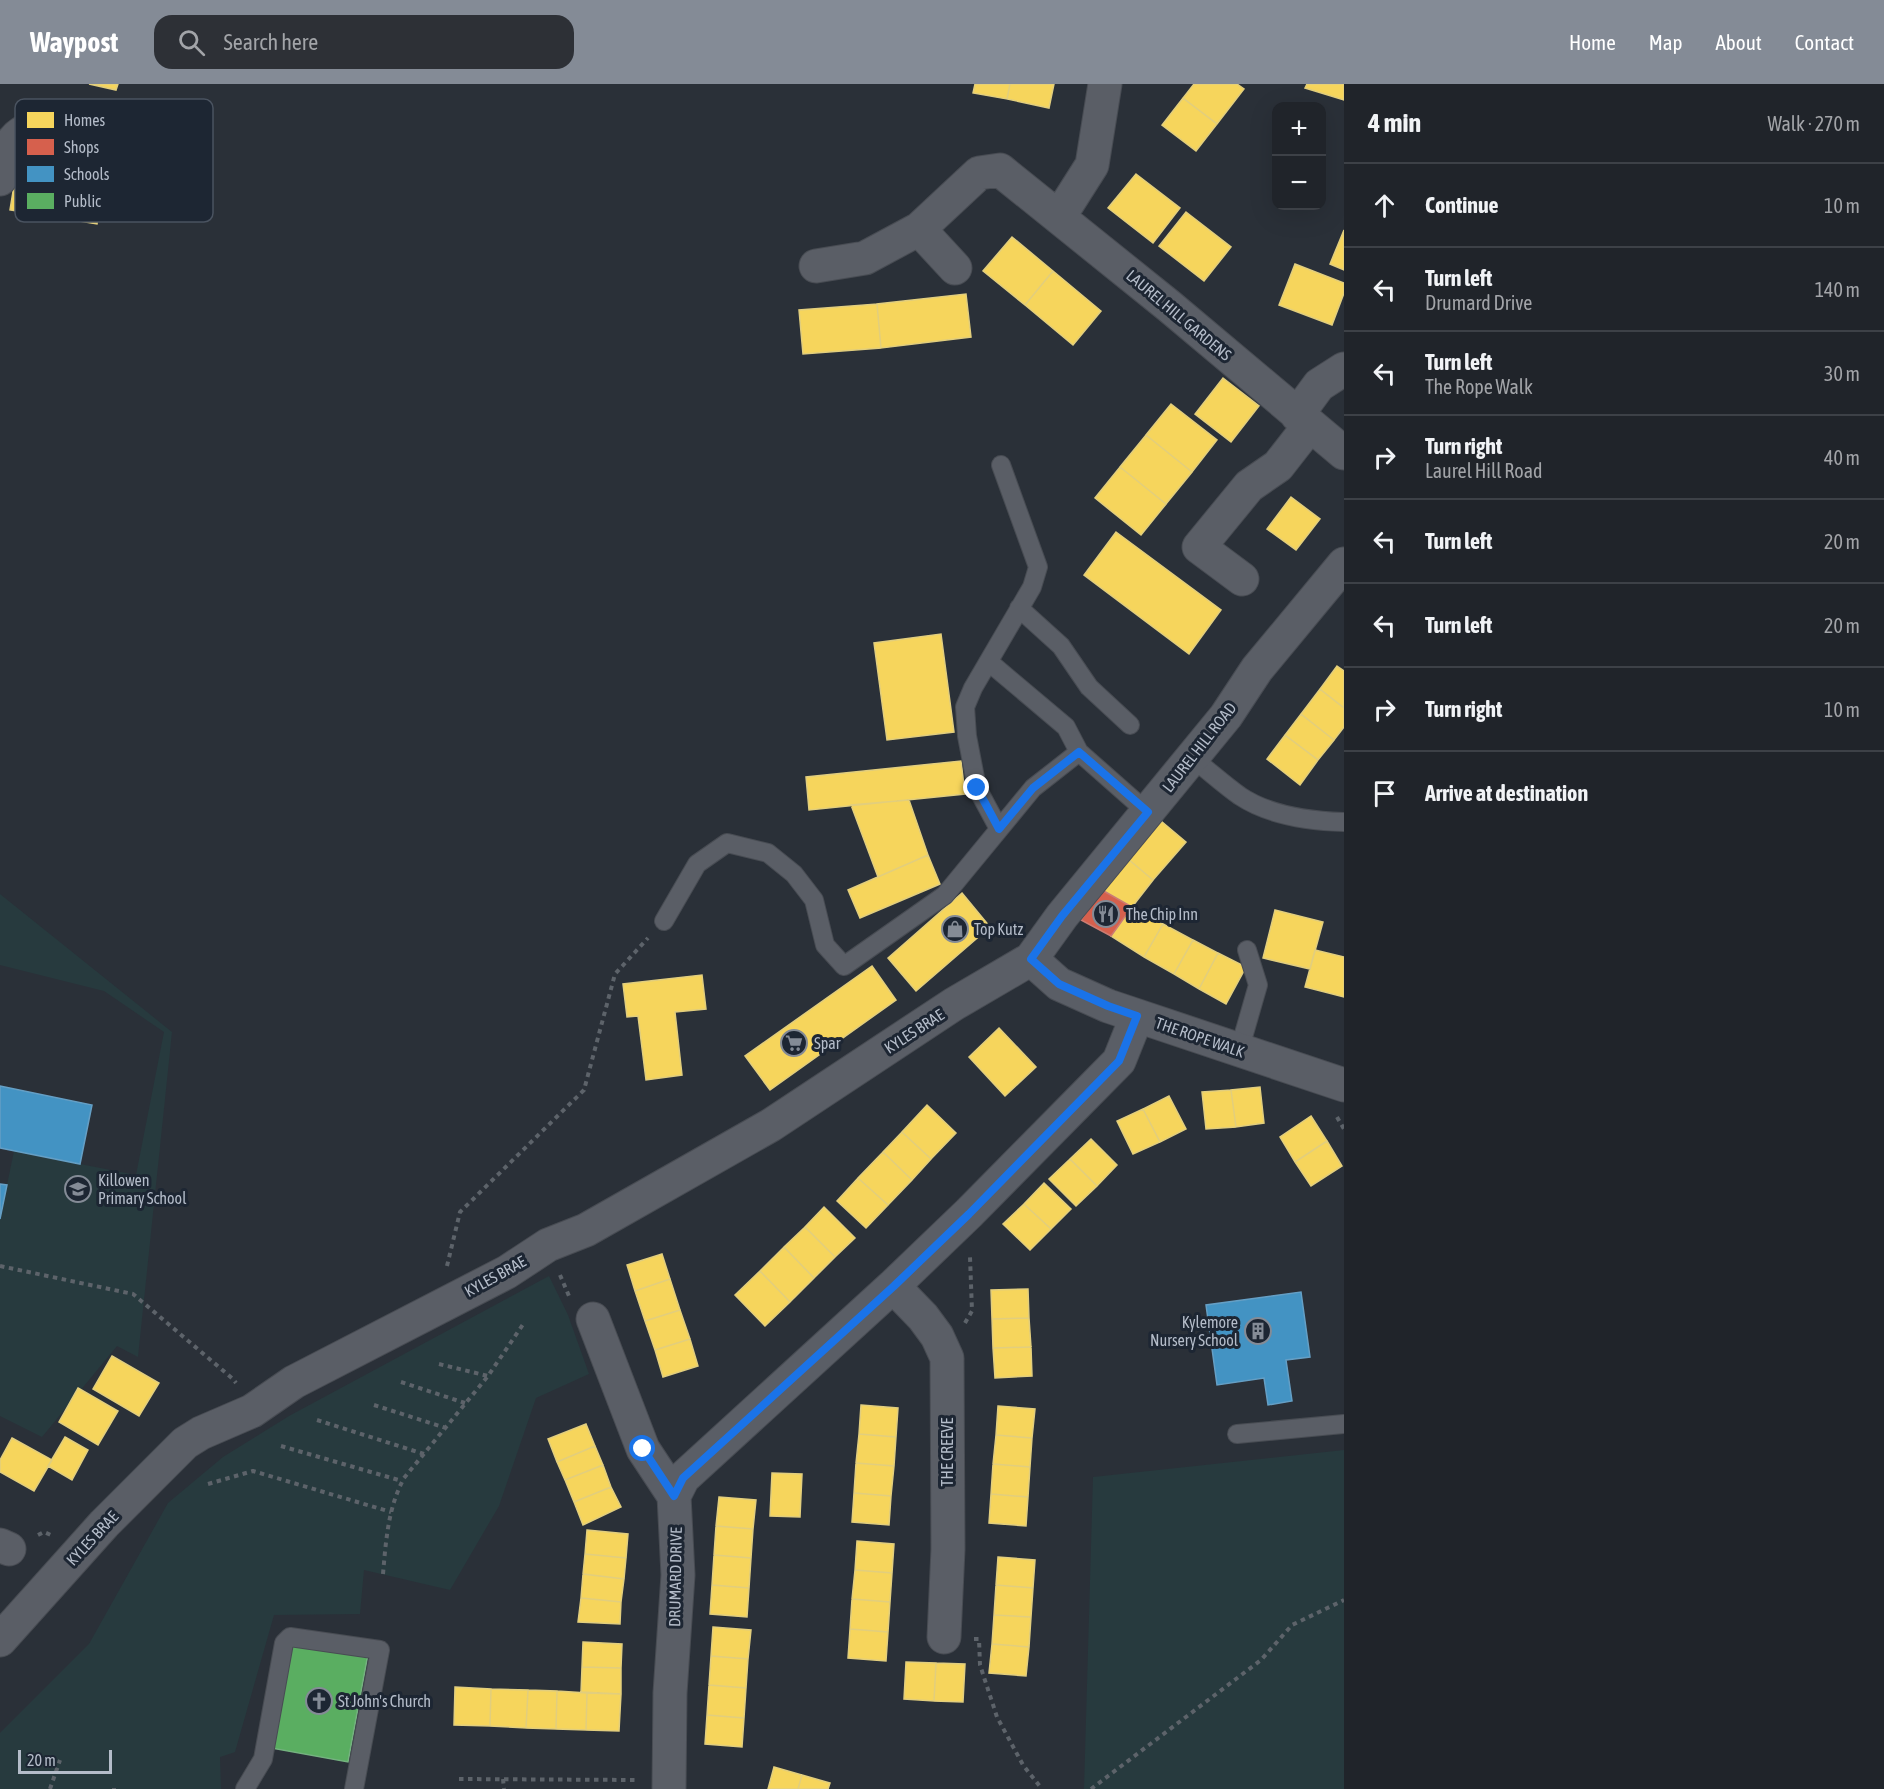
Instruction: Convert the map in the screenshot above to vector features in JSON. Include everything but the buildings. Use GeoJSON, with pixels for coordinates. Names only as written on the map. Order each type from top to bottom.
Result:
{"type":"FeatureCollection","features":[{"type":"Feature","properties":{"kind":"street"},"geometry":{"type":"LineString","coordinates":[[1059,217],[1092,165],[1105,84]]}},
{"type":"Feature","properties":{"kind":"street"},"geometry":{"type":"LineString","coordinates":[[0,179],[8,150],[15,139]]}},
{"type":"Feature","properties":{"kind":"street","name":"LAUREL HILL GARDENS"},"geometry":{"type":"LineString","coordinates":[[816,266],[865,258],[919,229],[979,173],[1000,170],[1344,453]]}},
{"type":"Feature","properties":{"kind":"street"},"geometry":{"type":"LineString","coordinates":[[919,229],[955,268]]}},
{"type":"Feature","properties":{"kind":"street"},"geometry":{"type":"LineString","coordinates":[[1242,579],[1199,547],[1249,486],[1278,466],[1319,385],[1344,369]]}},
{"type":"Feature","properties":{"kind":"street","name":"LAUREL HILL ROAD"},"geometry":{"type":"LineString","coordinates":[[1031,959],[1062,916],[1226,716],[1257,669],[1344,564]]}},
{"type":"Feature","properties":{"kind":"street","name":"THE ROPE WALK"},"geometry":{"type":"LineString","coordinates":[[1031,959],[1059,984],[1108,1006],[1344,1085]]}},
{"type":"Feature","properties":{"kind":"street","name":"KYLES BRAE"},"geometry":{"type":"LineString","coordinates":[[0,1640],[104,1524],[185,1443],[252,1411],[294,1382],[507,1272],[548,1245],[586,1230],[771,1125],[954,1004],[1031,959]]}},
{"type":"Feature","properties":{"kind":"street"},"geometry":{"type":"LineString","coordinates":[[674,1496],[683,1478],[894,1286],[969,1214],[1119,1061],[1137,1016]]}},
{"type":"Feature","properties":{"kind":"street","name":"THE CREEVE"},"geometry":{"type":"LineString","coordinates":[[894,1286],[937,1336],[946,1358],[948,1549],[944,1637]]}},
{"type":"Feature","properties":{"kind":"street"},"geometry":{"type":"LineString","coordinates":[[585,1306],[643,1449],[674,1496]]}},
{"type":"Feature","properties":{"kind":"street","name":"DRUMARD DRIVE"},"geometry":{"type":"LineString","coordinates":[[669,1784],[670,1693],[678,1575],[674,1496]]}},
{"type":"Feature","properties":{"kind":"lane"},"geometry":{"type":"LineString","coordinates":[[999,829],[977,788],[967,736],[965,707],[973,688],[1032,587],[1038,567],[1000,465]]}},
{"type":"Feature","properties":{"kind":"lane"},"geometry":{"type":"LineString","coordinates":[[1019,608],[1061,646],[1089,687],[1130,725]]}},
{"type":"Feature","properties":{"kind":"lane"},"geometry":{"type":"LineString","coordinates":[[989,662],[1066,727],[1079,752],[1148,812]]}},
{"type":"Feature","properties":{"kind":"lane"},"geometry":{"type":"LineString","coordinates":[[664,921],[697,864],[727,843],[757,850],[768,853],[794,874],[814,900],[825,945],[844,966],[945,896],[1033,788],[1079,752]]}},
{"type":"Feature","properties":{"kind":"lane"},"geometry":{"type":"LineString","coordinates":[[1192,758],[1241,796],[1268,810],[1318,821],[1344,822]]}},
{"type":"Feature","properties":{"kind":"lane"},"geometry":{"type":"LineString","coordinates":[[1239,1051],[1258,985],[1247,950]]}},
{"type":"Feature","properties":{"kind":"lane"},"geometry":{"type":"LineString","coordinates":[[1238,1434],[1344,1424]]}},
{"type":"Feature","properties":{"kind":"lane"},"geometry":{"type":"LineString","coordinates":[[245,1789],[263,1759],[284,1643],[290,1636],[380,1650],[354,1789]]}},
{"type":"Feature","properties":{"kind":"path"},"geometry":{"type":"LineString","coordinates":[[446,1272],[460,1212],[584,1090],[615,974],[664,921]]}},
{"type":"Feature","properties":{"kind":"path"},"geometry":{"type":"LineString","coordinates":[[946,1358],[972,1311],[969,1214]]}},
{"type":"Feature","properties":{"kind":"path"},"geometry":{"type":"LineString","coordinates":[[548,1245],[569,1296],[585,1306]]}},
{"type":"Feature","properties":{"kind":"path"},"geometry":{"type":"LineString","coordinates":[[0,1266],[133,1294],[233,1379]]}},
{"type":"Feature","properties":{"kind":"path"},"geometry":{"type":"LineString","coordinates":[[383,1574],[387,1525],[402,1482],[488,1376],[524,1323]]}},
{"type":"Feature","properties":{"kind":"path"},"geometry":{"type":"LineString","coordinates":[[439,1364],[488,1376]]}},
{"type":"Feature","properties":{"kind":"path"},"geometry":{"type":"LineString","coordinates":[[401,1382],[465,1404]]}},
{"type":"Feature","properties":{"kind":"path"},"geometry":{"type":"LineString","coordinates":[[374,1405],[446,1428]]}},
{"type":"Feature","properties":{"kind":"path"},"geometry":{"type":"LineString","coordinates":[[317,1420],[424,1454]]}},
{"type":"Feature","properties":{"kind":"path"},"geometry":{"type":"LineString","coordinates":[[281,1446],[402,1482]]}},
{"type":"Feature","properties":{"kind":"path"},"geometry":{"type":"LineString","coordinates":[[208,1484],[253,1471],[391,1512]]}},
{"type":"Feature","properties":{"kind":"path"},"geometry":{"type":"LineString","coordinates":[[1091,1789],[1261,1660],[1292,1625],[1344,1600]]}},
{"type":"Feature","properties":{"kind":"path"},"geometry":{"type":"LineString","coordinates":[[944,1637],[979,1639],[980,1665],[997,1717],[1023,1765],[1042,1789]]}},
{"type":"Feature","properties":{"kind":"path"},"geometry":{"type":"LineString","coordinates":[[50,1789],[60,1760]]}},
{"type":"Feature","properties":{"kind":"path"},"geometry":{"type":"LineString","coordinates":[[459,1779],[669,1784]]}},
{"type":"Feature","properties":{"kind":"path"},"geometry":{"type":"LineString","coordinates":[[503,1779],[504,1789]]}},
{"type":"Feature","properties":{"kind":"green space","name":"Killowen Primary School"},"geometry":{"type":"Polygon","coordinates":[[[0,894],[172,1032],[138,1357],[117,1346],[42,1437],[0,1416],[0,1219],[14,1151],[136,1175],[164,1032],[104,991],[0,965],[0,894]]]}},
{"type":"Feature","properties":{"kind":"green space"},"geometry":{"type":"Polygon","coordinates":[[[549,1276],[568,1315],[589,1374],[536,1398],[499,1506],[450,1590],[364,1570],[360,1614],[274,1615],[235,1752],[220,1757],[221,1789],[0,1789],[0,1733],[89,1644],[168,1503],[223,1457],[289,1416],[549,1276]]]}},
{"type":"Feature","properties":{"kind":"green space"},"geometry":{"type":"Polygon","coordinates":[[[1344,1450],[1344,1789],[1084,1789],[1093,1477],[1344,1450]]]}},
{"type":"Feature","properties":{"kind":"place","name":"The Chip Inn"},"geometry":{"type":"Point","coordinates":[1106,914]}},
{"type":"Feature","properties":{"kind":"place","name":"Top Kutz"},"geometry":{"type":"Point","coordinates":[955,929]}},
{"type":"Feature","properties":{"kind":"place","name":"Spar"},"geometry":{"type":"Point","coordinates":[794,1043]}},
{"type":"Feature","properties":{"kind":"place","name":"Killowen Primary School"},"geometry":{"type":"Point","coordinates":[78,1189]}},
{"type":"Feature","properties":{"kind":"place","name":"Kylemore Nursery School"},"geometry":{"type":"Point","coordinates":[1258,1331]}},
{"type":"Feature","properties":{"kind":"place","name":"St John's Church"},"geometry":{"type":"Point","coordinates":[319,1701]}},
{"type":"Feature","properties":{"kind":"route"},"geometry":{"type":"LineString","coordinates":[[643,1449],[674,1496],[683,1478],[894,1286],[969,1214],[1119,1061],[1137,1016],[1059,984],[1031,959],[1062,916],[1148,812],[1079,752],[1033,788],[999,829],[977,788]]}}]}
